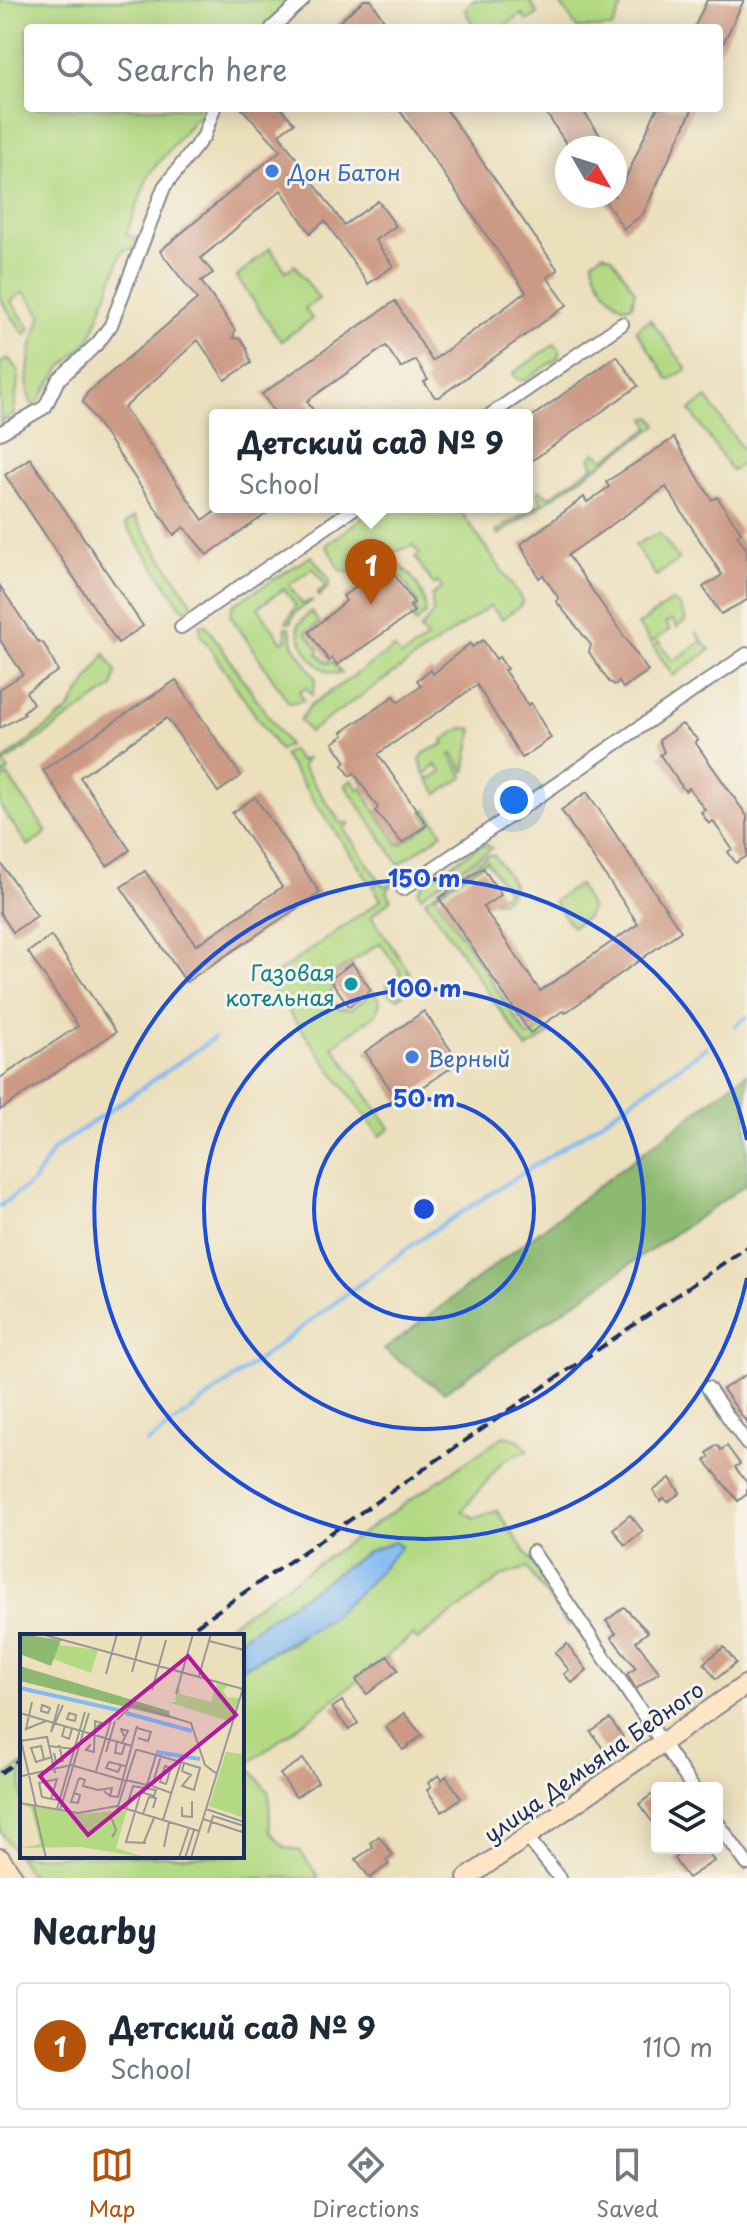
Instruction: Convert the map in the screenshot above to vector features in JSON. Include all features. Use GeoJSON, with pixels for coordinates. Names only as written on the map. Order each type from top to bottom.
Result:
{"type":"FeatureCollection","features":[{"type":"Feature","properties":{"kind":"street"},"geometry":{"type":"LineString","coordinates":[[276,24],[303,0]]}},
{"type":"Feature","properties":{"kind":"street"},"geometry":{"type":"LineString","coordinates":[[0,433],[45,407],[67,369],[98,343],[111,325],[164,187],[204,136],[213,112]]}},
{"type":"Feature","properties":{"kind":"street"},"geometry":{"type":"LineString","coordinates":[[499,409],[622,324]]}},
{"type":"Feature","properties":{"kind":"street"},"geometry":{"type":"LineString","coordinates":[[181,627],[347,513]]}},
{"type":"Feature","properties":{"kind":"street"},"geometry":{"type":"LineString","coordinates":[[403,889],[747,654]]}},
{"type":"Feature","properties":{"kind":"street"},"geometry":{"type":"LineString","coordinates":[[708,1388],[747,1444]]}},
{"type":"Feature","properties":{"kind":"street"},"geometry":{"type":"LineString","coordinates":[[533,1552],[689,1782]]}},
{"type":"Feature","properties":{"kind":"street","name":"улица Демьяна Бедного"},"geometry":{"type":"LineString","coordinates":[[467,1878],[747,1684]]}},
{"type":"Feature","properties":{"kind":"street"},"geometry":{"type":"LineString","coordinates":[[723,1830],[747,1864]]}},
{"type":"Feature","properties":{"kind":"street"},"geometry":{"type":"LineString","coordinates":[[526,1836],[560,1878]]}},
{"type":"Feature","properties":{"kind":"street"},"geometry":{"type":"LineString","coordinates":[[0,1858],[14,1878]]}},
{"type":"Feature","properties":{"kind":"green space"},"geometry":{"type":"Polygon","coordinates":[[[0,0],[293,0],[266,24],[24,24],[24,112],[210,112],[209,117],[202,115],[193,121],[149,174],[126,235],[136,238],[135,249],[123,250],[90,340],[60,369],[34,407],[30,400],[28,376],[31,349],[42,316],[24,292],[11,301],[30,329],[25,335],[0,299],[0,0]]]}},
{"type":"Feature","properties":{"kind":"green space"},"geometry":{"type":"Polygon","coordinates":[[[473,0],[529,0],[538,14],[527,21],[522,14],[508,24],[473,24],[465,10],[473,0]]]}},
{"type":"Feature","properties":{"kind":"green space"},"geometry":{"type":"Polygon","coordinates":[[[558,0],[625,0],[614,24],[574,24],[558,0]]]}},
{"type":"Feature","properties":{"kind":"green space"},"geometry":{"type":"Polygon","coordinates":[[[270,248],[286,271],[295,265],[319,299],[305,308],[312,319],[281,341],[237,277],[270,248]]]}},
{"type":"Feature","properties":{"kind":"green space"},"geometry":{"type":"Polygon","coordinates":[[[603,253],[612,257],[635,291],[632,305],[621,305],[609,295],[600,281],[593,260],[603,253]]]}},
{"type":"Feature","properties":{"kind":"green space"},"geometry":{"type":"Polygon","coordinates":[[[650,319],[687,369],[669,380],[636,330],[650,319]]]}},
{"type":"Feature","properties":{"kind":"green space"},"geometry":{"type":"Polygon","coordinates":[[[555,344],[560,350],[558,358],[525,381],[517,379],[513,373],[555,344]]]}},
{"type":"Feature","properties":{"kind":"green space"},"geometry":{"type":"Polygon","coordinates":[[[8,358],[19,371],[14,413],[0,423],[0,364],[8,358]]]}},
{"type":"Feature","properties":{"kind":"green space"},"geometry":{"type":"Polygon","coordinates":[[[707,398],[747,456],[747,460],[732,471],[690,410],[707,398]]]}},
{"type":"Feature","properties":{"kind":"green space"},"geometry":{"type":"Polygon","coordinates":[[[652,417],[658,425],[533,511],[542,502],[537,494],[540,490],[549,497],[594,466],[590,458],[595,452],[605,459],[650,428],[646,418],[652,417]]]}},
{"type":"Feature","properties":{"kind":"green space"},"geometry":{"type":"Polygon","coordinates":[[[368,513],[462,513],[522,600],[521,605],[502,619],[490,606],[309,732],[300,720],[311,705],[394,648],[401,657],[427,639],[420,630],[433,614],[432,595],[442,588],[438,582],[434,585],[415,557],[420,554],[413,545],[368,562],[364,556],[360,559],[364,565],[350,573],[340,570],[326,545],[368,513]]]}},
{"type":"Feature","properties":{"kind":"green space"},"geometry":{"type":"Polygon","coordinates":[[[525,513],[530,513],[498,535],[496,532],[525,513]]]}},
{"type":"Feature","properties":{"kind":"green space"},"geometry":{"type":"Polygon","coordinates":[[[134,517],[192,603],[189,611],[182,608],[125,524],[134,517]]]}},
{"type":"Feature","properties":{"kind":"green space"},"geometry":{"type":"Polygon","coordinates":[[[659,533],[679,559],[656,576],[635,545],[659,533]]]}},
{"type":"Feature","properties":{"kind":"green space"},"geometry":{"type":"Polygon","coordinates":[[[311,556],[329,578],[329,586],[319,596],[317,593],[326,586],[313,568],[289,585],[302,604],[313,600],[295,613],[290,623],[286,622],[296,606],[284,589],[258,607],[282,642],[287,639],[285,627],[290,628],[293,644],[316,679],[312,695],[306,687],[299,692],[304,700],[289,703],[230,615],[233,605],[311,556]]]}},
{"type":"Feature","properties":{"kind":"green space"},"geometry":{"type":"Polygon","coordinates":[[[388,561],[409,574],[424,598],[425,614],[416,623],[411,617],[417,613],[413,607],[418,603],[396,570],[379,581],[372,570],[388,561]]]}},
{"type":"Feature","properties":{"kind":"green space"},"geometry":{"type":"Polygon","coordinates":[[[672,601],[679,605],[686,620],[677,627],[672,620],[666,623],[670,630],[651,643],[638,625],[672,601]]]}},
{"type":"Feature","properties":{"kind":"green space"},"geometry":{"type":"Polygon","coordinates":[[[311,611],[319,623],[306,632],[319,650],[317,653],[328,663],[332,661],[342,673],[334,673],[318,665],[302,642],[298,625],[311,611]]]}},
{"type":"Feature","properties":{"kind":"green space"},"geometry":{"type":"Polygon","coordinates":[[[200,624],[206,625],[288,745],[279,750],[200,634],[200,624]]]}},
{"type":"Feature","properties":{"kind":"green space"},"geometry":{"type":"Polygon","coordinates":[[[696,632],[710,650],[673,676],[653,646],[659,642],[673,661],[702,641],[696,632]]]}},
{"type":"Feature","properties":{"kind":"green space"},"geometry":{"type":"Polygon","coordinates":[[[105,654],[116,672],[113,687],[4,763],[9,771],[0,778],[0,763],[68,711],[105,654]]]}},
{"type":"Feature","properties":{"kind":"green space"},"geometry":{"type":"Polygon","coordinates":[[[462,728],[473,729],[465,772],[453,754],[450,755],[464,777],[438,794],[427,778],[432,779],[442,772],[436,765],[425,775],[420,760],[424,753],[445,743],[443,740],[462,728]]]}},
{"type":"Feature","properties":{"kind":"green space"},"geometry":{"type":"Polygon","coordinates":[[[291,750],[299,761],[306,759],[302,766],[341,823],[349,823],[344,829],[378,878],[370,883],[283,755],[291,750]]]}},
{"type":"Feature","properties":{"kind":"green space"},"geometry":{"type":"Polygon","coordinates":[[[8,776],[47,832],[28,846],[0,806],[0,781],[8,776]]]}},
{"type":"Feature","properties":{"kind":"green space"},"geometry":{"type":"Polygon","coordinates":[[[352,780],[358,789],[362,787],[374,810],[400,845],[430,824],[422,812],[426,809],[443,833],[399,864],[345,785],[352,780]]]}},
{"type":"Feature","properties":{"kind":"green space"},"geometry":{"type":"Polygon","coordinates":[[[479,846],[492,848],[421,896],[418,892],[422,885],[479,846]]]}},
{"type":"Feature","properties":{"kind":"green space"},"geometry":{"type":"Polygon","coordinates":[[[488,855],[494,855],[513,884],[510,895],[500,902],[494,901],[507,891],[487,861],[435,895],[528,1037],[543,1027],[549,1034],[527,1049],[425,900],[488,855]]]}},
{"type":"Feature","properties":{"kind":"green space"},"geometry":{"type":"Polygon","coordinates":[[[380,881],[383,886],[392,884],[387,891],[391,900],[371,916],[410,973],[411,988],[398,998],[389,995],[387,982],[401,973],[380,943],[328,978],[334,986],[328,997],[339,1009],[351,1009],[374,992],[380,1002],[376,1014],[333,1046],[390,1128],[380,1136],[266,981],[381,900],[373,886],[380,881]]]}},
{"type":"Feature","properties":{"kind":"green space"},"geometry":{"type":"Polygon","coordinates":[[[578,885],[591,908],[587,917],[572,927],[554,901],[578,885]]]}},
{"type":"Feature","properties":{"kind":"green space"},"geometry":{"type":"Polygon","coordinates":[[[747,1073],[747,1184],[444,1392],[384,1350],[747,1073]]]}},
{"type":"Feature","properties":{"kind":"green space"},"geometry":{"type":"Polygon","coordinates":[[[504,1436],[519,1440],[528,1450],[503,1461],[462,1511],[475,1518],[497,1511],[575,1624],[568,1626],[527,1568],[504,1575],[417,1640],[413,1635],[326,1706],[247,1764],[269,1793],[270,1831],[284,1847],[300,1851],[319,1878],[33,1878],[0,1831],[0,1780],[20,1766],[20,1858],[244,1858],[244,1667],[292,1643],[365,1587],[401,1546],[394,1542],[369,1551],[244,1636],[215,1634],[504,1436]]]}},
{"type":"Feature","properties":{"kind":"water"},"geometry":{"type":"Polygon","coordinates":[[[394,1542],[401,1547],[365,1587],[325,1622],[244,1667],[244,1636],[369,1551],[394,1542]]]}},
{"type":"Feature","properties":{"kind":"building"},"geometry":{"type":"Polygon","coordinates":[[[364,0],[371,0],[386,24],[337,24],[364,0]]]}},
{"type":"Feature","properties":{"kind":"building"},"geometry":{"type":"Polygon","coordinates":[[[707,0],[744,0],[723,44],[723,24],[696,24],[707,0]]]}},
{"type":"Feature","properties":{"kind":"building"},"geometry":{"type":"Polygon","coordinates":[[[245,112],[284,112],[294,123],[279,134],[344,225],[378,201],[396,226],[375,240],[393,266],[368,284],[325,221],[310,233],[281,190],[201,258],[213,273],[201,281],[235,330],[233,338],[241,339],[246,347],[251,363],[225,380],[198,340],[124,408],[203,520],[213,513],[267,513],[207,555],[184,527],[174,535],[83,402],[87,393],[197,299],[160,251],[281,150],[245,112]]]}},
{"type":"Feature","properties":{"kind":"building"},"geometry":{"type":"Polygon","coordinates":[[[401,112],[448,112],[558,270],[547,277],[567,305],[439,397],[435,397],[424,382],[428,380],[416,360],[401,368],[386,346],[307,401],[312,409],[272,409],[262,394],[395,301],[432,361],[526,292],[401,112]]]}},
{"type":"Feature","properties":{"kind":"building"},"geometry":{"type":"Polygon","coordinates":[[[546,112],[584,112],[601,136],[561,136],[546,112]]]}},
{"type":"Feature","properties":{"kind":"building"},"geometry":{"type":"Polygon","coordinates":[[[655,112],[691,112],[643,214],[624,229],[610,208],[627,208],[627,176],[655,112]]]}},
{"type":"Feature","properties":{"kind":"building"},"geometry":{"type":"Polygon","coordinates":[[[617,356],[638,386],[533,460],[533,416],[617,356]]]}},
{"type":"Feature","properties":{"kind":"building"},"geometry":{"type":"Polygon","coordinates":[[[674,438],[712,500],[717,497],[741,532],[737,535],[747,550],[747,600],[721,614],[703,587],[722,575],[666,487],[568,555],[648,671],[623,688],[619,682],[615,685],[609,682],[589,652],[591,645],[556,601],[559,599],[543,575],[539,578],[521,544],[584,497],[587,502],[609,487],[606,482],[674,438]]]}},
{"type":"Feature","properties":{"kind":"building"},"geometry":{"type":"Polygon","coordinates":[[[30,458],[143,626],[118,643],[5,475],[30,458]]]}},
{"type":"Feature","properties":{"kind":"building"},"geometry":{"type":"Polygon","coordinates":[[[394,574],[414,603],[410,606],[414,612],[337,665],[332,658],[329,661],[309,632],[346,601],[343,596],[362,583],[369,581],[373,588],[394,574]]]}},
{"type":"Feature","properties":{"kind":"building"},"geometry":{"type":"Polygon","coordinates":[[[0,586],[36,640],[44,644],[58,671],[26,692],[33,703],[23,712],[25,714],[0,728],[0,689],[23,674],[0,640],[0,586]]]}},
{"type":"Feature","properties":{"kind":"building"},"geometry":{"type":"Polygon","coordinates":[[[483,640],[496,659],[499,657],[507,669],[504,670],[528,705],[531,703],[551,738],[522,758],[477,685],[378,754],[427,825],[402,843],[375,811],[378,808],[354,773],[350,776],[343,765],[346,762],[333,743],[344,735],[342,732],[394,696],[398,702],[421,686],[417,680],[431,670],[433,674],[470,643],[472,647],[483,640]]]}},
{"type":"Feature","properties":{"kind":"building"},"geometry":{"type":"Polygon","coordinates":[[[176,680],[241,776],[218,792],[167,718],[80,777],[130,850],[107,866],[43,770],[176,680]]]}},
{"type":"Feature","properties":{"kind":"building"},"geometry":{"type":"Polygon","coordinates":[[[682,724],[698,740],[695,742],[747,816],[747,856],[736,863],[728,852],[732,849],[713,821],[709,824],[701,812],[705,810],[689,788],[685,791],[660,755],[664,752],[659,740],[682,724]]]}},
{"type":"Feature","properties":{"kind":"building"},"geometry":{"type":"Polygon","coordinates":[[[587,792],[681,931],[565,1013],[563,1011],[530,1033],[439,898],[483,868],[501,895],[483,907],[540,991],[638,924],[561,810],[587,792]]]}},
{"type":"Feature","properties":{"kind":"building"},"geometry":{"type":"Polygon","coordinates":[[[255,797],[320,893],[186,982],[121,887],[145,871],[196,945],[282,887],[232,813],[255,797]]]}},
{"type":"Feature","properties":{"kind":"building"},"geometry":{"type":"Polygon","coordinates":[[[0,862],[37,916],[13,932],[0,913],[0,862]]]}},
{"type":"Feature","properties":{"kind":"building"},"geometry":{"type":"Polygon","coordinates":[[[51,936],[116,1032],[0,1110],[0,1078],[78,1026],[28,952],[51,936]]]}},
{"type":"Feature","properties":{"kind":"building","name":"Газовая котельная"},"geometry":{"type":"Polygon","coordinates":[[[352,963],[371,990],[349,1006],[330,979],[352,963]]]}},
{"type":"Feature","properties":{"kind":"building","name":"Верный"},"geometry":{"type":"Polygon","coordinates":[[[424,1011],[459,1062],[400,1103],[365,1052],[424,1011]]]}},
{"type":"Feature","properties":{"kind":"building"},"geometry":{"type":"Polygon","coordinates":[[[747,1374],[747,1423],[723,1389],[747,1374]]]}},
{"type":"Feature","properties":{"kind":"building"},"geometry":{"type":"Polygon","coordinates":[[[717,1445],[721,1450],[727,1446],[740,1464],[735,1467],[747,1483],[747,1494],[738,1501],[705,1461],[710,1457],[707,1453],[717,1445]]]}},
{"type":"Feature","properties":{"kind":"building"},"geometry":{"type":"Polygon","coordinates":[[[670,1478],[680,1493],[668,1502],[664,1498],[660,1501],[653,1491],[670,1478]]]}},
{"type":"Feature","properties":{"kind":"building"},"geometry":{"type":"Polygon","coordinates":[[[630,1515],[643,1531],[625,1545],[613,1529],[630,1515]]]}},
{"type":"Feature","properties":{"kind":"building"},"geometry":{"type":"Polygon","coordinates":[[[624,1607],[648,1632],[636,1641],[659,1672],[636,1689],[627,1674],[636,1668],[611,1637],[616,1633],[606,1621],[624,1607]]]}},
{"type":"Feature","properties":{"kind":"building"},"geometry":{"type":"Polygon","coordinates":[[[567,1644],[587,1670],[572,1683],[564,1674],[569,1670],[555,1653],[567,1644]]]}},
{"type":"Feature","properties":{"kind":"building"},"geometry":{"type":"Polygon","coordinates":[[[724,1647],[736,1663],[716,1679],[704,1663],[724,1647]]]}},
{"type":"Feature","properties":{"kind":"building"},"geometry":{"type":"Polygon","coordinates":[[[388,1656],[398,1670],[367,1694],[356,1680],[388,1656]]]}},
{"type":"Feature","properties":{"kind":"building"},"geometry":{"type":"Polygon","coordinates":[[[342,1701],[358,1723],[349,1730],[332,1708],[342,1701]]]}},
{"type":"Feature","properties":{"kind":"building"},"geometry":{"type":"Polygon","coordinates":[[[404,1713],[422,1735],[403,1750],[386,1727],[404,1713]]]}},
{"type":"Feature","properties":{"kind":"building"},"geometry":{"type":"Polygon","coordinates":[[[610,1719],[623,1737],[604,1750],[591,1732],[610,1719]]]}},
{"type":"Feature","properties":{"kind":"building"},"geometry":{"type":"Polygon","coordinates":[[[303,1759],[318,1782],[296,1797],[280,1774],[303,1759]]]}},
{"type":"Feature","properties":{"kind":"building"},"geometry":{"type":"Polygon","coordinates":[[[439,1775],[442,1780],[446,1776],[461,1798],[442,1812],[427,1790],[431,1787],[428,1783],[439,1775]]]}},
{"type":"Feature","properties":{"kind":"building"},"geometry":{"type":"Polygon","coordinates":[[[651,1795],[651,1820],[639,1804],[651,1795]]]}},
{"type":"Feature","properties":{"kind":"building"},"geometry":{"type":"Polygon","coordinates":[[[379,1836],[393,1855],[386,1860],[389,1864],[370,1878],[356,1859],[373,1847],[370,1843],[379,1836]]]}},
{"type":"Feature","properties":{"kind":"building"},"geometry":{"type":"Polygon","coordinates":[[[678,1854],[709,1854],[714,1861],[688,1878],[674,1859],[678,1854]]]}},
{"type":"Feature","properties":{"kind":"waterway"},"geometry":{"type":"LineString","coordinates":[[735,1026],[747,1017]]}},
{"type":"Feature","properties":{"kind":"waterway"},"geometry":{"type":"LineString","coordinates":[[0,1206],[33,1182],[53,1150],[214,1038]]}},
{"type":"Feature","properties":{"kind":"waterway"},"geometry":{"type":"LineString","coordinates":[[147,1443],[423,1237],[587,1132],[707,1047]]}},
{"type":"Feature","properties":{"kind":"railway"},"geometry":{"type":"LineString","coordinates":[[184,1634],[747,1247]]}},
{"type":"Feature","properties":{"kind":"railway"},"geometry":{"type":"LineString","coordinates":[[0,1773],[20,1759]]}},
{"type":"Feature","properties":{"kind":"place","name":"Дон Батон"},"geometry":{"type":"Point","coordinates":[272,171]}},
{"type":"Feature","properties":{"kind":"place","name":"Детский сад № 9"},"geometry":{"type":"Point","coordinates":[371,605]}},
{"type":"Feature","properties":{"kind":"place","name":"Газовая котельная"},"geometry":{"type":"Point","coordinates":[351,984]}},
{"type":"Feature","properties":{"kind":"place","name":"Верный"},"geometry":{"type":"Point","coordinates":[412,1057]}}]}
